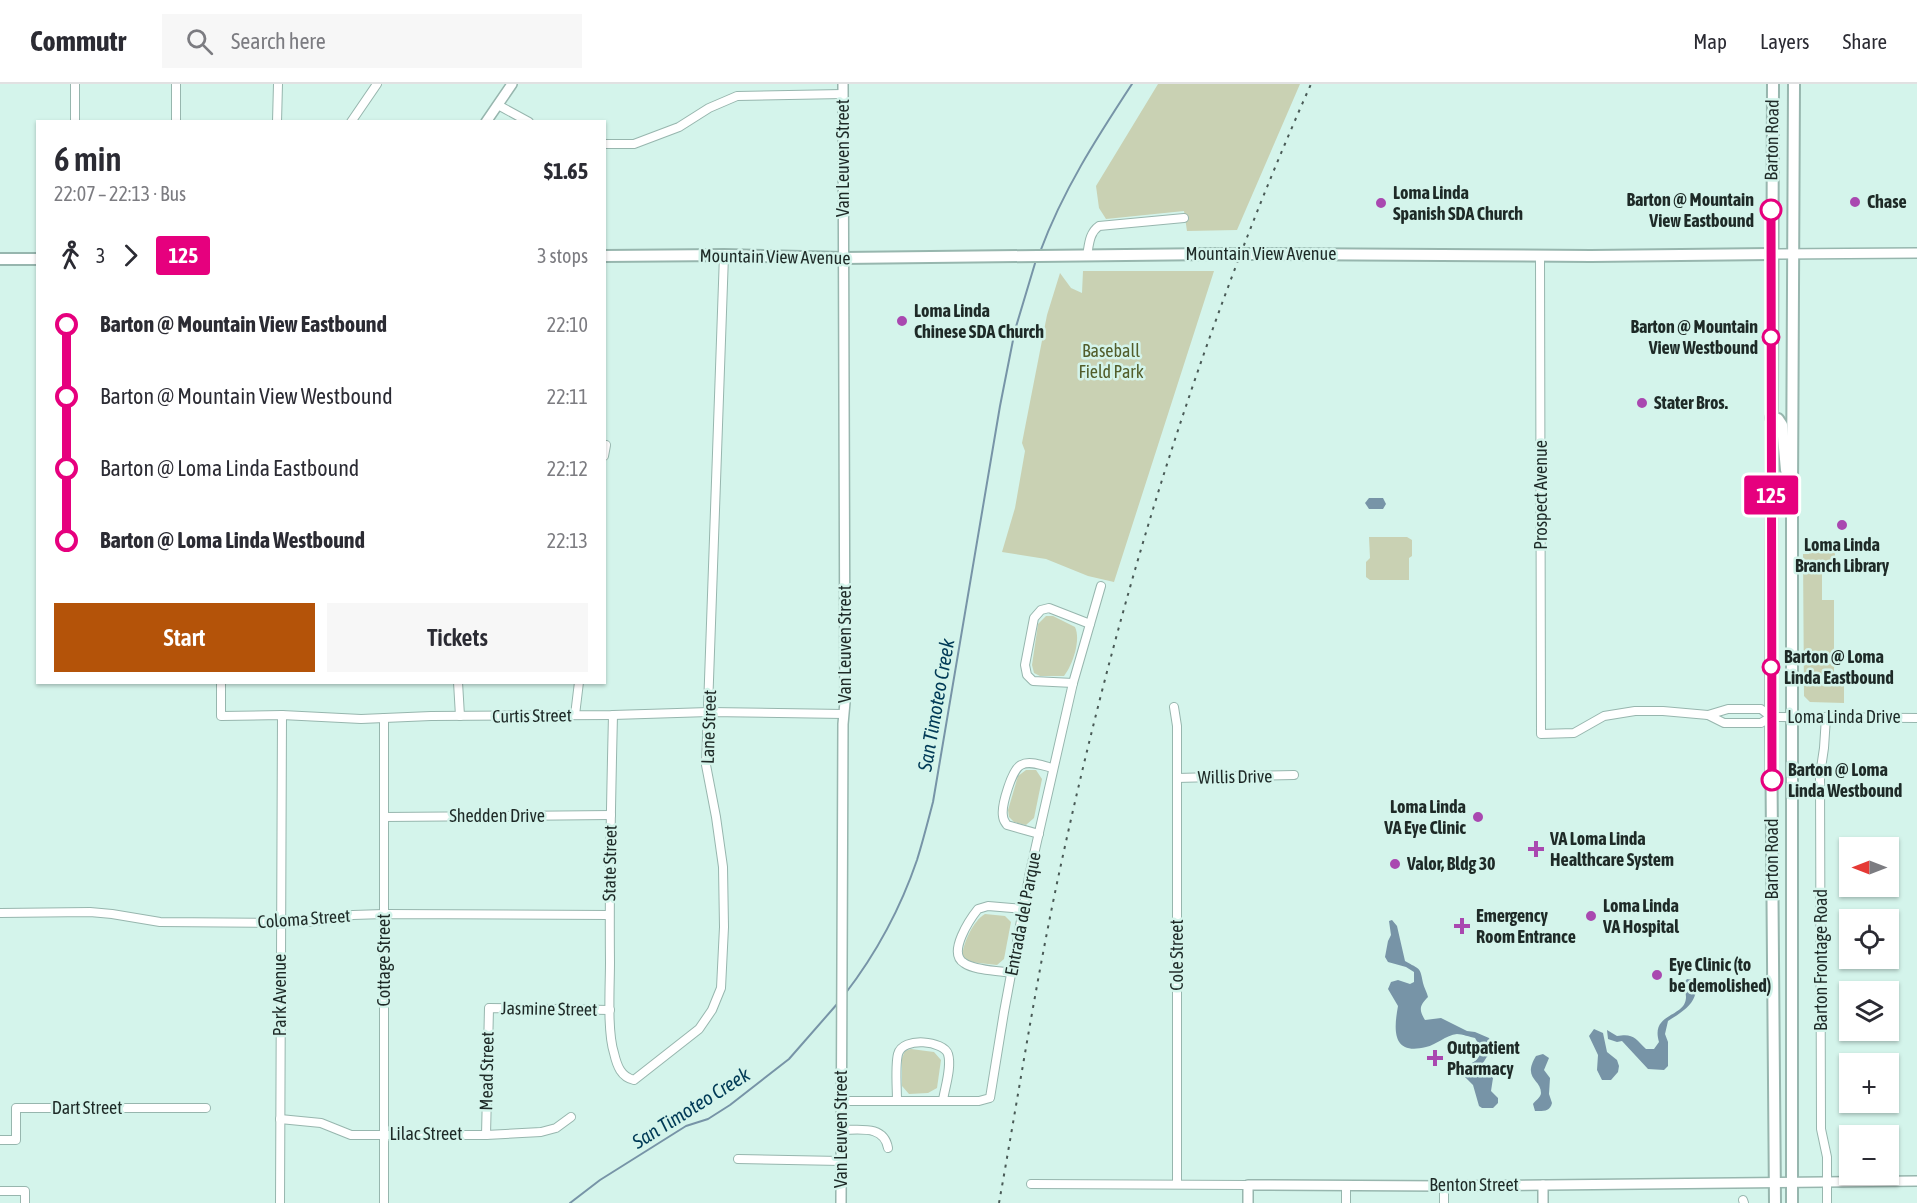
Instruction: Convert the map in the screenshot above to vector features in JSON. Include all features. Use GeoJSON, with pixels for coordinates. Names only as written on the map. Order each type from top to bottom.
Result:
{"type":"FeatureCollection","features":[{"type":"Feature","properties":{"kind":"main road","name":"Barton Road"},"geometry":{"type":"LineString","coordinates":[[1773,84],[1771,717],[1774,1203]]}},
{"type":"Feature","properties":{"kind":"main road","name":"Barton Road"},"geometry":{"type":"LineString","coordinates":[[1792,1203],[1794,84]]}},
{"type":"Feature","properties":{"kind":"main road","name":"Mountain View Avenue"},"geometry":{"type":"LineString","coordinates":[[606,256],[724,255],[843,258],[1214,254],[1540,256],[1771,254]]}},
{"type":"Feature","properties":{"kind":"main road"},"geometry":{"type":"LineString","coordinates":[[0,259],[36,259]]}},
{"type":"Feature","properties":{"kind":"main road"},"geometry":{"type":"LineString","coordinates":[[1771,418],[1778,419],[1782,425],[1785,465],[1792,498]]}},
{"type":"Feature","properties":{"kind":"street"},"geometry":{"type":"LineString","coordinates":[[75,84],[75,120]]}},
{"type":"Feature","properties":{"kind":"street"},"geometry":{"type":"LineString","coordinates":[[176,84],[176,120]]}},
{"type":"Feature","properties":{"kind":"street"},"geometry":{"type":"LineString","coordinates":[[278,84],[278,120]]}},
{"type":"Feature","properties":{"kind":"street"},"geometry":{"type":"LineString","coordinates":[[352,120],[377,84]]}},
{"type":"Feature","properties":{"kind":"street"},"geometry":{"type":"LineString","coordinates":[[487,120],[512,84]]}},
{"type":"Feature","properties":{"kind":"street"},"geometry":{"type":"LineString","coordinates":[[606,144],[634,144],[679,127],[709,108],[737,96],[843,89]]}},
{"type":"Feature","properties":{"kind":"street","name":"Van Leuven Street"},"geometry":{"type":"LineString","coordinates":[[841,1203],[840,972],[846,486],[843,89]]}},
{"type":"Feature","properties":{"kind":"street"},"geometry":{"type":"LineString","coordinates":[[498,105],[525,120]]}},
{"type":"Feature","properties":{"kind":"street"},"geometry":{"type":"LineString","coordinates":[[1087,256],[1089,239],[1099,226],[1184,218]]}},
{"type":"Feature","properties":{"kind":"street","name":"Mountain View Avenue"},"geometry":{"type":"LineString","coordinates":[[1771,254],[1917,253]]}},
{"type":"Feature","properties":{"kind":"street","name":"Lane Street"},"geometry":{"type":"LineString","coordinates":[[610,1010],[613,1052],[622,1074],[634,1080],[699,1029],[712,1010],[721,988],[724,927],[723,867],[706,765],[724,255]]}},
{"type":"Feature","properties":{"kind":"street","name":"Prospect Avenue"},"geometry":{"type":"LineString","coordinates":[[1540,256],[1541,734]]}},
{"type":"Feature","properties":{"kind":"street","name":"Entrada del Parque"},"geometry":{"type":"LineString","coordinates":[[841,1101],[979,1101],[990,1098],[1011,973],[1053,768],[1073,683],[1101,586]]}},
{"type":"Feature","properties":{"kind":"street"},"geometry":{"type":"LineString","coordinates":[[1073,683],[1033,681],[1027,675],[1025,665],[1034,618],[1041,610],[1049,608],[1089,624]]}},
{"type":"Feature","properties":{"kind":"street","name":"Curtis Street"},"geometry":{"type":"LineString","coordinates":[[221,684],[221,716],[282,715],[330,719],[709,712],[844,714]]}},
{"type":"Feature","properties":{"kind":"street"},"geometry":{"type":"LineString","coordinates":[[458,684],[460,716]]}},
{"type":"Feature","properties":{"kind":"street"},"geometry":{"type":"LineString","coordinates":[[575,715],[579,684]]}},
{"type":"Feature","properties":{"kind":"street","name":"Cole Street"},"geometry":{"type":"LineString","coordinates":[[1174,707],[1177,726],[1177,1183]]}},
{"type":"Feature","properties":{"kind":"street","name":"Loma Linda Drive"},"geometry":{"type":"LineString","coordinates":[[1708,715],[1728,709],[1761,709],[1771,717]]}},
{"type":"Feature","properties":{"kind":"street","name":"Loma Linda Drive"},"geometry":{"type":"LineString","coordinates":[[1541,734],[1574,733],[1604,716],[1635,711],[1708,715],[1724,723],[1761,723],[1771,717],[1917,717]]}},
{"type":"Feature","properties":{"kind":"street","name":"Park Avenue"},"geometry":{"type":"LineString","coordinates":[[280,1203],[282,715]]}},
{"type":"Feature","properties":{"kind":"street","name":"State Street"},"geometry":{"type":"LineString","coordinates":[[610,1010],[612,715]]}},
{"type":"Feature","properties":{"kind":"street","name":"Barton Frontage Road"},"geometry":{"type":"LineString","coordinates":[[1826,717],[1820,775],[1821,1129],[1827,1157],[1827,1203]]}},
{"type":"Feature","properties":{"kind":"street","name":"Cottage Street"},"geometry":{"type":"LineString","coordinates":[[384,718],[384,1203]]}},
{"type":"Feature","properties":{"kind":"street"},"geometry":{"type":"LineString","coordinates":[[1039,834],[1007,825],[1003,818],[1003,810],[1012,773],[1019,765],[1029,763],[1053,768]]}},
{"type":"Feature","properties":{"kind":"street","name":"Willis Drive"},"geometry":{"type":"LineString","coordinates":[[1177,778],[1294,775]]}},
{"type":"Feature","properties":{"kind":"street","name":"Shedden Drive"},"geometry":{"type":"LineString","coordinates":[[384,817],[611,815]]}},
{"type":"Feature","properties":{"kind":"street"},"geometry":{"type":"LineString","coordinates":[[1011,973],[962,963],[958,957],[957,948],[978,909],[988,906],[1024,909]]}},
{"type":"Feature","properties":{"kind":"street","name":"Coloma Street"},"geometry":{"type":"LineString","coordinates":[[0,913],[90,912],[160,922],[308,922],[353,915],[384,914],[609,915]]}},
{"type":"Feature","properties":{"kind":"street","name":"Jasmine Street"},"geometry":{"type":"LineString","coordinates":[[489,1008],[610,1010]]}},
{"type":"Feature","properties":{"kind":"street","name":"Mead Street"},"geometry":{"type":"LineString","coordinates":[[486,1135],[489,1008]]}},
{"type":"Feature","properties":{"kind":"street"},"geometry":{"type":"LineString","coordinates":[[897,1101],[898,1054],[902,1046],[908,1042],[940,1045],[947,1051],[949,1060],[943,1100]]}},
{"type":"Feature","properties":{"kind":"street","name":"Dart Street"},"geometry":{"type":"LineString","coordinates":[[0,1140],[16,1140],[16,1108],[206,1108]]}},
{"type":"Feature","properties":{"kind":"street","name":"Lilac Street"},"geometry":{"type":"LineString","coordinates":[[280,1119],[321,1123],[351,1135],[486,1135],[541,1132],[556,1128],[571,1117]]}},
{"type":"Feature","properties":{"kind":"street"},"geometry":{"type":"LineString","coordinates":[[841,1130],[880,1132],[887,1139],[888,1148]]}},
{"type":"Feature","properties":{"kind":"street"},"geometry":{"type":"LineString","coordinates":[[738,1159],[841,1161]]}},
{"type":"Feature","properties":{"kind":"street","name":"Benton Street"},"geometry":{"type":"LineString","coordinates":[[1031,1184],[1444,1186],[1917,1181]]}},
{"type":"Feature","properties":{"kind":"street"},"geometry":{"type":"LineString","coordinates":[[1248,1185],[1248,1203]]}},
{"type":"Feature","properties":{"kind":"street"},"geometry":{"type":"LineString","coordinates":[[1346,1185],[1346,1203]]}},
{"type":"Feature","properties":{"kind":"street"},"geometry":{"type":"LineString","coordinates":[[1543,1185],[1543,1203]]}},
{"type":"Feature","properties":{"kind":"street"},"geometry":{"type":"LineString","coordinates":[[1444,1186],[1444,1203]]}},
{"type":"Feature","properties":{"kind":"street"},"geometry":{"type":"LineString","coordinates":[[0,1191],[25,1191],[25,1203]]}},
{"type":"Feature","properties":{"kind":"green space"},"geometry":{"type":"Polygon","coordinates":[[[1158,84],[1300,84],[1237,230],[1187,231],[1184,211],[1106,219],[1099,208],[1096,186],[1158,84]]]}},
{"type":"Feature","properties":{"kind":"green space","name":"Baseball Field Park"},"geometry":{"type":"Polygon","coordinates":[[[1083,271],[1214,271],[1114,582],[1088,576],[1046,559],[1002,552],[1015,508],[1025,451],[1022,443],[1047,315],[1060,273],[1071,288],[1082,293],[1083,271]]]}},
{"type":"Feature","properties":{"kind":"green space"},"geometry":{"type":"Polygon","coordinates":[[[1369,537],[1407,537],[1412,540],[1409,580],[1370,580],[1366,577],[1366,562],[1370,558],[1369,537]]]}},
{"type":"Feature","properties":{"kind":"green space"},"geometry":{"type":"Polygon","coordinates":[[[1809,546],[1835,546],[1835,567],[1822,567],[1822,600],[1834,600],[1834,686],[1844,686],[1844,703],[1810,702],[1804,696],[1803,554],[1809,554],[1809,546]]]}},
{"type":"Feature","properties":{"kind":"green space"},"geometry":{"type":"Polygon","coordinates":[[[1046,616],[1053,616],[1075,627],[1077,632],[1075,652],[1064,676],[1040,676],[1034,673],[1032,665],[1038,624],[1046,616]]]}},
{"type":"Feature","properties":{"kind":"green space"},"geometry":{"type":"Polygon","coordinates":[[[1026,770],[1036,770],[1042,779],[1034,818],[1026,825],[1014,822],[1009,817],[1008,810],[1018,776],[1026,770]]]}},
{"type":"Feature","properties":{"kind":"green space"},"geometry":{"type":"Polygon","coordinates":[[[985,914],[1005,916],[1011,922],[1004,959],[997,965],[970,962],[962,957],[969,933],[985,914]]]}},
{"type":"Feature","properties":{"kind":"green space"},"geometry":{"type":"Polygon","coordinates":[[[911,1049],[934,1052],[941,1060],[937,1088],[928,1093],[909,1094],[902,1086],[902,1058],[905,1051],[911,1049]]]}},
{"type":"Feature","properties":{"kind":"water"},"geometry":{"type":"Polygon","coordinates":[[[1369,498],[1383,498],[1386,504],[1383,509],[1369,509],[1365,503],[1369,498]]]}},
{"type":"Feature","properties":{"kind":"water"},"geometry":{"type":"Polygon","coordinates":[[[1392,920],[1397,926],[1405,961],[1418,969],[1421,974],[1428,997],[1421,1008],[1425,1020],[1441,1018],[1467,1031],[1489,1038],[1491,1048],[1478,1072],[1481,1077],[1489,1075],[1493,1078],[1491,1091],[1498,1098],[1498,1103],[1493,1108],[1479,1106],[1473,1085],[1461,1070],[1463,1066],[1473,1062],[1479,1056],[1480,1048],[1475,1038],[1457,1034],[1430,1046],[1415,1049],[1401,1044],[1397,1038],[1398,1006],[1388,989],[1391,982],[1398,980],[1410,984],[1414,982],[1414,972],[1388,962],[1385,957],[1391,935],[1389,921],[1392,920]]]}},
{"type":"Feature","properties":{"kind":"water"},"geometry":{"type":"Polygon","coordinates":[[[1687,979],[1693,980],[1695,994],[1690,1005],[1668,1021],[1665,1034],[1668,1042],[1668,1066],[1664,1070],[1648,1069],[1622,1041],[1608,1039],[1607,1030],[1617,1036],[1630,1036],[1646,1049],[1654,1049],[1659,1042],[1659,1025],[1681,1009],[1684,1004],[1686,997],[1684,983],[1687,979]]]}},
{"type":"Feature","properties":{"kind":"water"},"geometry":{"type":"Polygon","coordinates":[[[1594,1029],[1603,1033],[1607,1052],[1617,1060],[1619,1066],[1618,1072],[1611,1080],[1602,1080],[1597,1070],[1598,1055],[1589,1036],[1594,1029]]]}},
{"type":"Feature","properties":{"kind":"water"},"geometry":{"type":"Polygon","coordinates":[[[1543,1054],[1549,1058],[1544,1070],[1550,1078],[1549,1094],[1552,1103],[1548,1109],[1535,1111],[1533,1104],[1541,1093],[1531,1070],[1536,1056],[1543,1054]]]}},
{"type":"Feature","properties":{"kind":"waterway","name":"San Timoteo Creek"},"geometry":{"type":"LineString","coordinates":[[1040,252],[1070,186],[1132,84]]}},
{"type":"Feature","properties":{"kind":"waterway","name":"San Timoteo Creek"},"geometry":{"type":"LineString","coordinates":[[845,994],[877,947],[895,913],[917,860],[933,802],[1000,406],[1015,330],[1036,260]]}},
{"type":"Feature","properties":{"kind":"waterway","name":"San Timoteo Creek"},"geometry":{"type":"LineString","coordinates":[[570,1203],[600,1180],[686,1126],[708,1119],[730,1105],[789,1059],[838,1003]]}},
{"type":"Feature","properties":{"kind":"railway"},"geometry":{"type":"LineString","coordinates":[[999,1203],[1035,994],[1060,869],[1083,768],[1135,569],[1165,470],[1233,275],[1270,179],[1311,84]]}},
{"type":"Feature","properties":{"kind":"bus line","name":"125"},"geometry":{"type":"LineString","coordinates":[[1771,210],[1772,780]]}},
{"type":"Feature","properties":{"kind":"place","name":"Chase"},"geometry":{"type":"Point","coordinates":[1855,202]}},
{"type":"Feature","properties":{"kind":"place","name":"Loma Linda Spanish SDA Church"},"geometry":{"type":"Point","coordinates":[1381,203]}},
{"type":"Feature","properties":{"kind":"place","name":"Barton @ Mountain View Eastbound"},"geometry":{"type":"Point","coordinates":[1771,210]}},
{"type":"Feature","properties":{"kind":"place","name":"Loma Linda Chinese SDA Church"},"geometry":{"type":"Point","coordinates":[902,321]}},
{"type":"Feature","properties":{"kind":"place","name":"Barton @ Mountain View Westbound"},"geometry":{"type":"Point","coordinates":[1771,337]}},
{"type":"Feature","properties":{"kind":"place","name":"Stater Bros."},"geometry":{"type":"Point","coordinates":[1642,403]}},
{"type":"Feature","properties":{"kind":"place","name":"Loma Linda Branch Library"},"geometry":{"type":"Point","coordinates":[1842,525]}},
{"type":"Feature","properties":{"kind":"place","name":"Barton @ Loma Linda Eastbound"},"geometry":{"type":"Point","coordinates":[1771,667]}},
{"type":"Feature","properties":{"kind":"place","name":"Barton @ Loma Linda Westbound"},"geometry":{"type":"Point","coordinates":[1772,780]}},
{"type":"Feature","properties":{"kind":"place","name":"Loma Linda VA Eye Clinic"},"geometry":{"type":"Point","coordinates":[1478,817]}},
{"type":"Feature","properties":{"kind":"place","name":"VA Loma Linda Healthcare System"},"geometry":{"type":"Point","coordinates":[1536,849]}},
{"type":"Feature","properties":{"kind":"place","name":"Valor, Bldg 30"},"geometry":{"type":"Point","coordinates":[1395,864]}},
{"type":"Feature","properties":{"kind":"place","name":"Loma Linda VA Hospital"},"geometry":{"type":"Point","coordinates":[1591,916]}},
{"type":"Feature","properties":{"kind":"place","name":"Emergency Room Entrance"},"geometry":{"type":"Point","coordinates":[1462,926]}},
{"type":"Feature","properties":{"kind":"place","name":"Eye Clinic (to be demolished)"},"geometry":{"type":"Point","coordinates":[1657,975]}},
{"type":"Feature","properties":{"kind":"place","name":"Outpatient Pharmacy"},"geometry":{"type":"Point","coordinates":[1435,1058]}}]}
